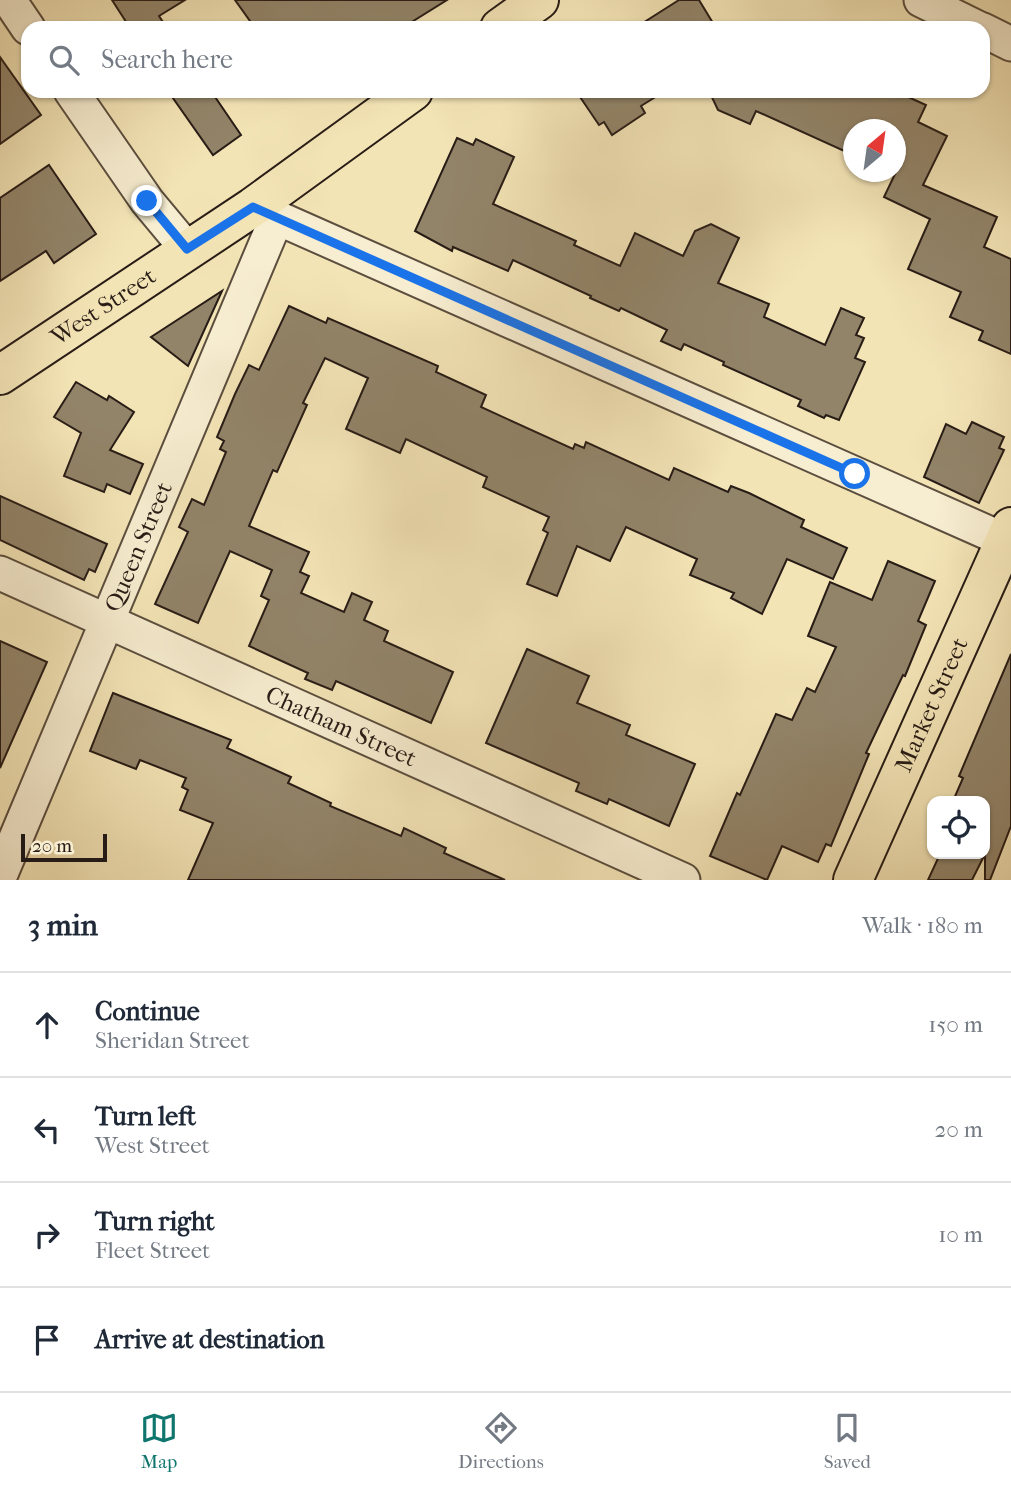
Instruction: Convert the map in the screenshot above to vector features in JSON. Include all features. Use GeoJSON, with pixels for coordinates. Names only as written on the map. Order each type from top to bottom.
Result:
{"type":"FeatureCollection","features":[{"type":"Feature","properties":{"kind":"main road"},"geometry":{"type":"LineString","coordinates":[[510,21],[539,0]]}},
{"type":"Feature","properties":{"kind":"main road","name":"West Street"},"geometry":{"type":"LineString","coordinates":[[0,375],[187,249],[265,212],[404,98]]}},
{"type":"Feature","properties":{"kind":"main road","name":"Market Street"},"geometry":{"type":"LineString","coordinates":[[853,880],[1009,537]]}},
{"type":"Feature","properties":{"kind":"street"},"geometry":{"type":"LineString","coordinates":[[9,0],[23,21]]}},
{"type":"Feature","properties":{"kind":"street"},"geometry":{"type":"LineString","coordinates":[[921,0],[964,21]]}},
{"type":"Feature","properties":{"kind":"street"},"geometry":{"type":"LineString","coordinates":[[990,34],[1011,44]]}},
{"type":"Feature","properties":{"kind":"street"},"geometry":{"type":"LineString","coordinates":[[76,98],[147,201],[187,249]]}},
{"type":"Feature","properties":{"kind":"street"},"geometry":{"type":"LineString","coordinates":[[265,212],[1009,537]]}},
{"type":"Feature","properties":{"kind":"street","name":"Queen Street"},"geometry":{"type":"LineString","coordinates":[[0,876],[107,622],[265,212]]}},
{"type":"Feature","properties":{"kind":"street","name":"Chatham Street"},"geometry":{"type":"LineString","coordinates":[[0,573],[683,880]]}},
{"type":"Feature","properties":{"kind":"building"},"geometry":{"type":"Polygon","coordinates":[[[112,0],[185,0],[159,16],[162,21],[126,21],[112,0]]]}},
{"type":"Feature","properties":{"kind":"building"},"geometry":{"type":"Polygon","coordinates":[[[235,0],[447,0],[413,21],[250,21],[235,0]]]}},
{"type":"Feature","properties":{"kind":"building"},"geometry":{"type":"Polygon","coordinates":[[[679,0],[699,0],[712,21],[646,21],[679,0]]]}},
{"type":"Feature","properties":{"kind":"building"},"geometry":{"type":"Polygon","coordinates":[[[0,57],[21,87],[21,98],[29,98],[41,115],[0,144],[0,57]]]}},
{"type":"Feature","properties":{"kind":"building"},"geometry":{"type":"Polygon","coordinates":[[[173,98],[216,98],[241,135],[213,155],[173,98]]]}},
{"type":"Feature","properties":{"kind":"building"},"geometry":{"type":"Polygon","coordinates":[[[581,98],[654,98],[641,106],[645,113],[612,135],[604,122],[599,125],[581,98]]]}},
{"type":"Feature","properties":{"kind":"building"},"geometry":{"type":"Polygon","coordinates":[[[712,98],[910,98],[926,105],[918,122],[947,136],[923,185],[997,217],[984,247],[1011,259],[1011,354],[979,340],[983,331],[950,317],[961,292],[908,269],[930,219],[884,197],[891,182],[906,182],[906,119],[843,119],[843,150],[756,111],[750,124],[718,110],[712,98]]]}},
{"type":"Feature","properties":{"kind":"building"},"geometry":{"type":"Polygon","coordinates":[[[457,138],[473,145],[476,139],[514,157],[493,204],[576,241],[574,245],[620,266],[635,233],[683,256],[695,231],[711,224],[739,238],[718,283],[769,304],[764,317],[825,345],[841,308],[864,318],[856,335],[864,338],[855,358],[865,362],[839,420],[826,415],[824,418],[798,406],[801,400],[723,365],[724,362],[684,344],[681,350],[661,341],[667,330],[621,308],[619,311],[513,260],[508,271],[453,247],[452,251],[415,231],[457,138]]]}},
{"type":"Feature","properties":{"kind":"building"},"geometry":{"type":"Polygon","coordinates":[[[49,165],[96,234],[54,263],[46,251],[0,281],[0,198],[49,165]]]}},
{"type":"Feature","properties":{"kind":"building"},"geometry":{"type":"Polygon","coordinates":[[[222,291],[188,366],[151,337],[222,291]]]}},
{"type":"Feature","properties":{"kind":"building"},"geometry":{"type":"Polygon","coordinates":[[[289,306],[326,323],[328,318],[438,366],[436,372],[486,395],[481,407],[573,449],[575,444],[584,448],[586,442],[669,480],[674,468],[728,492],[731,486],[749,493],[804,520],[801,527],[847,548],[833,579],[787,559],[762,614],[731,598],[734,593],[690,575],[697,559],[626,527],[610,561],[577,546],[557,596],[527,584],[548,533],[543,530],[549,517],[483,487],[487,477],[406,439],[400,453],[346,429],[368,378],[325,358],[303,403],[307,405],[277,472],[273,470],[249,526],[309,552],[300,572],[309,576],[301,593],[344,612],[352,593],[372,602],[364,620],[388,631],[384,641],[453,672],[431,723],[336,681],[332,690],[305,679],[308,673],[249,646],[269,600],[261,596],[272,570],[230,551],[198,623],[155,604],[188,532],[179,527],[192,499],[204,505],[226,452],[220,449],[224,441],[217,437],[235,394],[249,365],[259,370],[289,306]]]}},
{"type":"Feature","properties":{"kind":"building"},"geometry":{"type":"Polygon","coordinates":[[[76,382],[107,400],[109,396],[134,412],[110,450],[143,464],[130,494],[107,484],[104,492],[64,476],[81,433],[54,417],[76,382]]]}},
{"type":"Feature","properties":{"kind":"building"},"geometry":{"type":"Polygon","coordinates":[[[972,422],[1004,437],[999,448],[1004,450],[979,503],[924,477],[946,424],[966,434],[972,422]]]}},
{"type":"Feature","properties":{"kind":"building"},"geometry":{"type":"Polygon","coordinates":[[[0,496],[107,544],[95,572],[89,569],[84,580],[0,540],[0,496]]]}},
{"type":"Feature","properties":{"kind":"building"},"geometry":{"type":"Polygon","coordinates":[[[888,561],[935,581],[918,621],[926,625],[905,676],[903,675],[866,753],[869,754],[831,846],[826,844],[818,862],[782,846],[767,880],[710,856],[776,714],[792,720],[807,688],[815,692],[836,647],[808,636],[830,582],[872,600],[888,561]]]}},
{"type":"Feature","properties":{"kind":"building"},"geometry":{"type":"Polygon","coordinates":[[[0,641],[47,662],[0,768],[0,641]]]}},
{"type":"Feature","properties":{"kind":"building"},"geometry":{"type":"Polygon","coordinates":[[[527,649],[589,676],[577,703],[630,725],[626,735],[695,764],[669,826],[609,799],[607,804],[576,791],[579,783],[486,743],[527,649]]]}},
{"type":"Feature","properties":{"kind":"building"},"geometry":{"type":"Polygon","coordinates":[[[1011,654],[1011,826],[990,880],[985,880],[985,859],[990,859],[990,796],[955,796],[963,778],[959,776],[1011,654]]]}},
{"type":"Feature","properties":{"kind":"building"},"geometry":{"type":"Polygon","coordinates":[[[113,693],[231,740],[227,748],[291,777],[288,783],[331,803],[330,806],[401,836],[404,828],[446,848],[444,853],[505,880],[188,880],[213,823],[180,810],[188,790],[182,787],[186,778],[140,760],[136,769],[90,751],[113,693]]]}},
{"type":"Feature","properties":{"kind":"building"},"geometry":{"type":"Polygon","coordinates":[[[938,859],[982,859],[972,880],[928,880],[938,859]]]}},
{"type":"Feature","properties":{"kind":"route"},"geometry":{"type":"LineString","coordinates":[[147,201],[187,249],[253,207],[855,474]]}}]}
